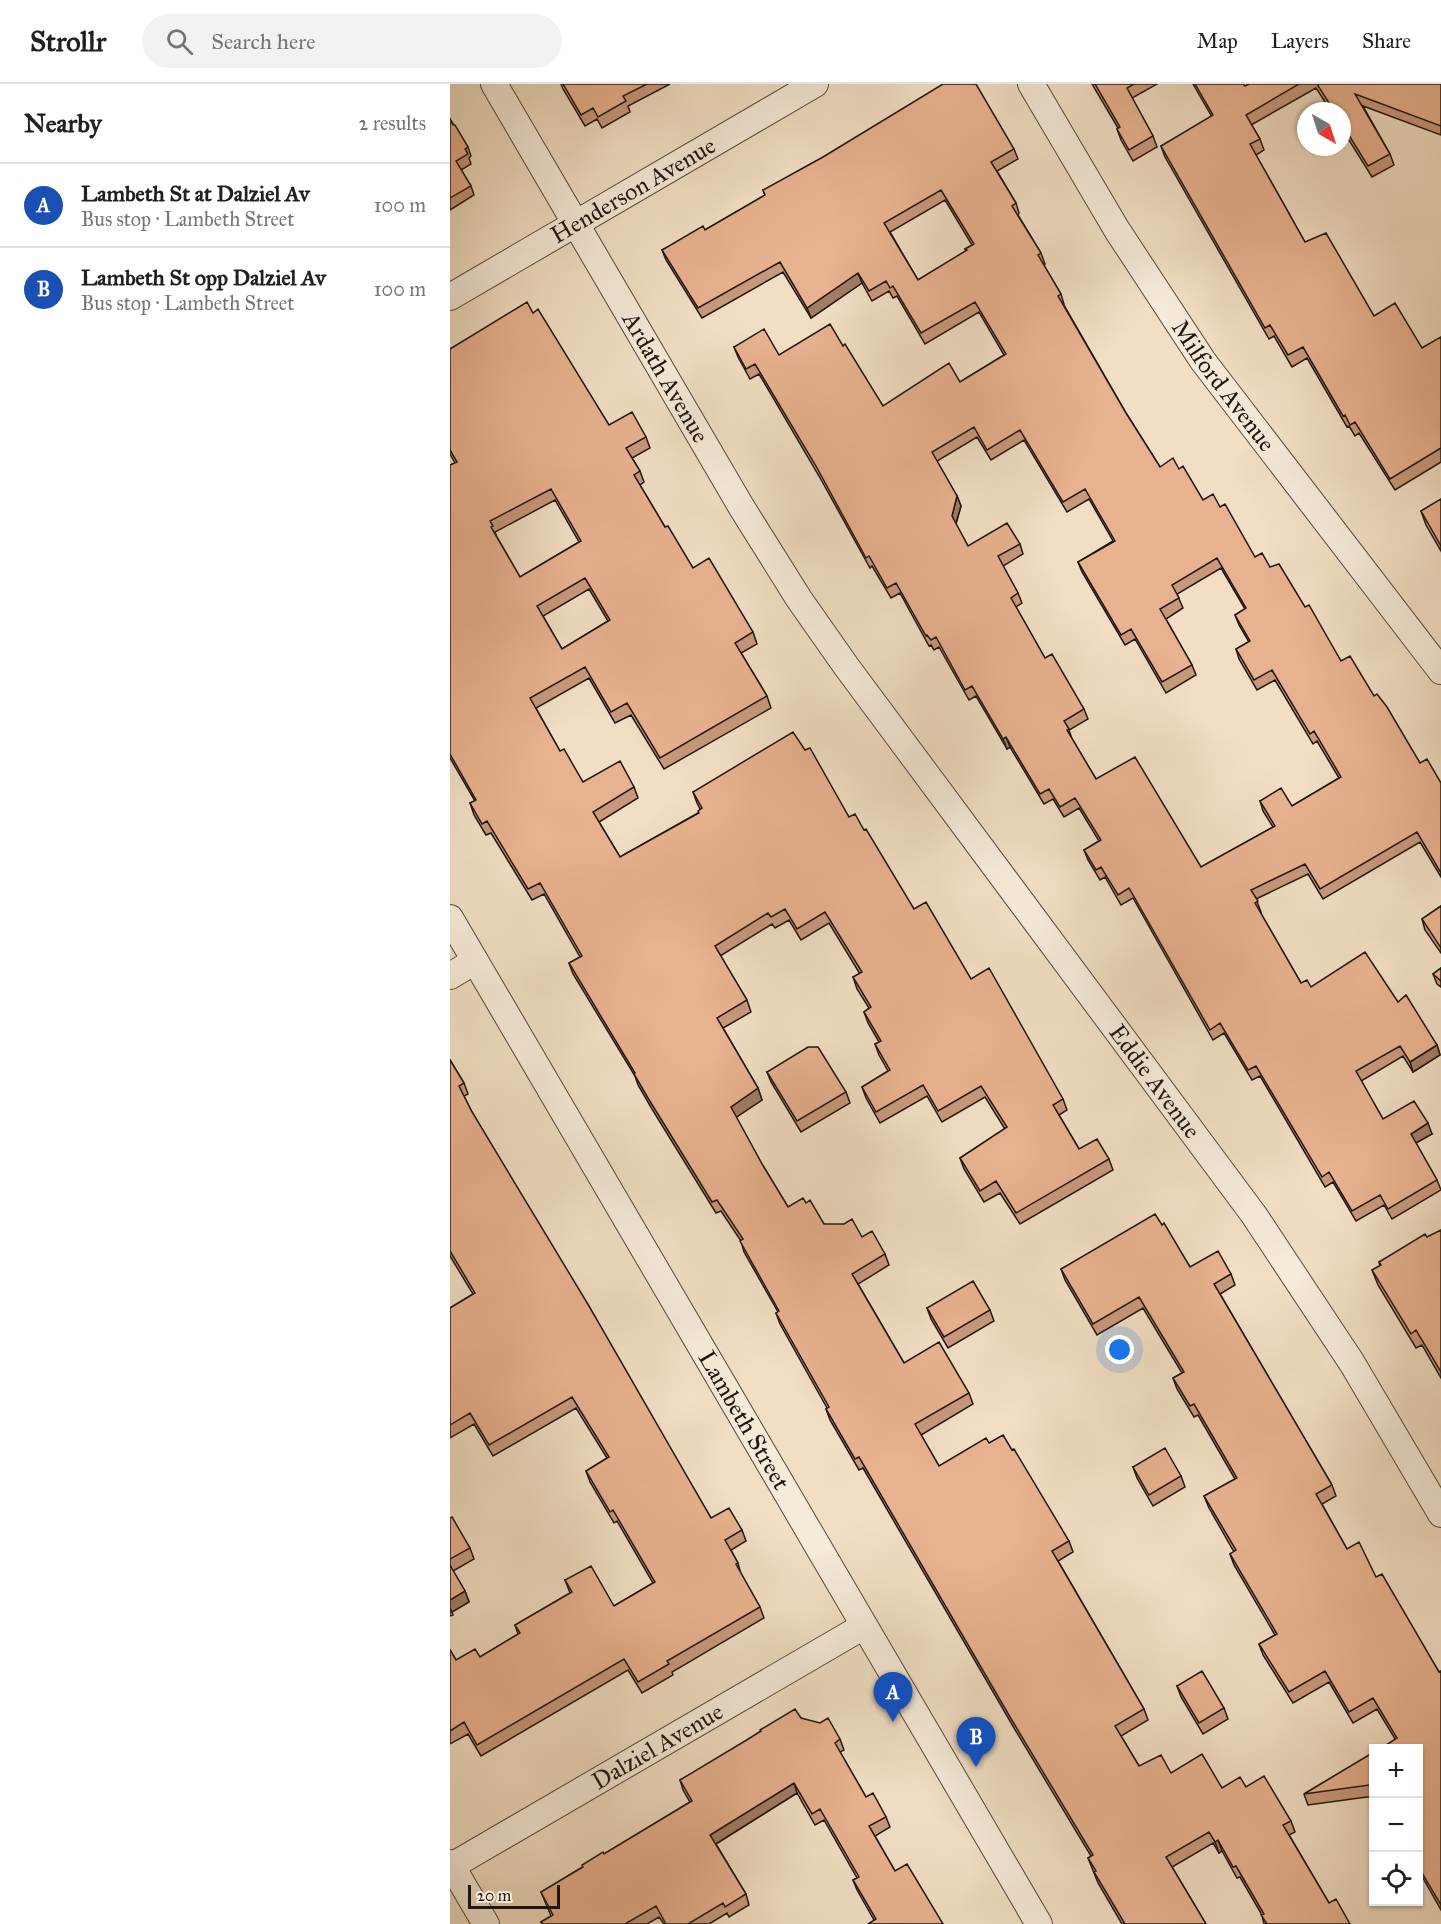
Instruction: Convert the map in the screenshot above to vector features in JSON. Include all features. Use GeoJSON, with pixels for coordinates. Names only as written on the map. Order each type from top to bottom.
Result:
{"type":"FeatureCollection","features":[{"type":"Feature","properties":{"kind":"street","name":"Ardath Avenue"},"geometry":{"type":"LineString","coordinates":[[494,84],[760,538],[846,666]]}},
{"type":"Feature","properties":{"kind":"street","name":"Henderson Avenue"},"geometry":{"type":"LineString","coordinates":[[450,297],[815,84]]}},
{"type":"Feature","properties":{"kind":"street","name":"Milford Avenue"},"geometry":{"type":"LineString","coordinates":[[1031,84],[1117,230],[1203,361],[1441,671]]}},
{"type":"Feature","properties":{"kind":"street","name":"Eddie Avenue"},"geometry":{"type":"LineString","coordinates":[[846,666],[1254,1215],[1352,1363],[1441,1514]]}},
{"type":"Feature","properties":{"kind":"street","name":"Lambeth Street"},"geometry":{"type":"LineString","coordinates":[[450,918],[1039,1924]]}},
{"type":"Feature","properties":{"kind":"street"},"geometry":{"type":"LineString","coordinates":[[450,976],[475,961]]}},
{"type":"Feature","properties":{"kind":"street","name":"Dalziel Avenue"},"geometry":{"type":"LineString","coordinates":[[451,1866],[864,1626]]}},
{"type":"Feature","properties":{"kind":"street"},"geometry":{"type":"LineString","coordinates":[[451,1866],[486,1924]]}},
{"type":"Feature","properties":{"kind":"building"},"geometry":{"type":"Polygon","coordinates":[[[563,84],[647,84],[623,96],[626,101],[598,117],[593,108],[581,115],[563,84]]]}},
{"type":"Feature","properties":{"kind":"building"},"geometry":{"type":"Polygon","coordinates":[[[943,84],[976,84],[1014,149],[991,162],[1016,203],[1012,206],[1041,253],[1038,255],[1061,294],[1058,296],[1160,467],[1173,458],[1179,469],[1183,466],[1203,500],[1213,494],[1220,507],[1225,504],[1255,557],[1262,553],[1270,567],[1279,564],[1305,607],[1309,605],[1341,661],[1350,656],[1374,696],[1377,694],[1387,707],[1420,763],[1427,759],[1441,783],[1441,873],[1417,832],[1320,889],[1305,864],[1251,890],[1258,901],[1255,903],[1301,983],[1307,980],[1311,987],[1365,952],[1398,1002],[1406,995],[1437,1045],[1410,1062],[1400,1046],[1356,1071],[1383,1119],[1414,1101],[1428,1123],[1411,1134],[1437,1180],[1388,1209],[1380,1195],[1352,1211],[1329,1172],[1322,1177],[1256,1066],[1248,1070],[1220,1023],[1210,1030],[1129,888],[1118,895],[1101,867],[1096,870],[1084,850],[1101,840],[1075,798],[1060,807],[1049,789],[1040,794],[1006,737],[1003,739],[972,686],[965,690],[936,637],[931,640],[926,636],[896,583],[887,588],[869,556],[866,558],[816,466],[755,364],[746,369],[734,347],[764,329],[779,355],[830,324],[883,406],[949,363],[960,382],[1006,354],[975,302],[921,333],[893,286],[890,288],[886,281],[869,291],[858,273],[807,308],[780,262],[698,308],[662,250],[703,226],[705,230],[765,195],[763,190],[823,157],[943,84]],[[941,190],[884,223],[918,280],[974,244],[941,190]],[[974,427],[932,452],[957,496],[952,516],[968,546],[1007,523],[1020,544],[998,556],[1018,593],[1011,598],[1045,658],[1052,654],[1084,709],[1064,721],[1096,779],[1135,757],[1201,867],[1275,826],[1260,801],[1281,788],[1292,806],[1341,777],[1314,731],[1310,734],[1272,670],[1254,680],[1236,649],[1250,641],[1235,615],[1246,608],[1217,558],[1172,585],[1179,598],[1160,609],[1192,665],[1162,682],[1131,629],[1121,635],[1078,562],[1115,541],[1085,489],[1063,502],[1020,430],[987,450],[974,427]]]}},
{"type":"Feature","properties":{"kind":"building"},"geometry":{"type":"Polygon","coordinates":[[[1095,84],[1134,84],[1127,88],[1153,136],[1129,150],[1117,129],[1120,127],[1095,84]]]}},
{"type":"Feature","properties":{"kind":"building"},"geometry":{"type":"Polygon","coordinates":[[[1195,84],[1243,84],[1245,86],[1249,84],[1299,84],[1246,115],[1260,139],[1250,144],[1305,242],[1326,233],[1374,316],[1395,303],[1422,348],[1441,337],[1441,448],[1390,479],[1355,422],[1350,425],[1345,415],[1343,416],[1303,347],[1288,355],[1270,325],[1265,328],[1161,146],[1213,115],[1195,84]]]}},
{"type":"Feature","properties":{"kind":"building"},"geometry":{"type":"Polygon","coordinates":[[[1317,84],[1441,84],[1441,126],[1355,94],[1390,154],[1368,166],[1351,139],[1351,102],[1328,102],[1317,84]]]}},
{"type":"Feature","properties":{"kind":"building"},"geometry":{"type":"Polygon","coordinates":[[[450,119],[468,147],[465,149],[468,154],[456,161],[471,186],[450,198],[450,119]]]}},
{"type":"Feature","properties":{"kind":"building"},"geometry":{"type":"Polygon","coordinates":[[[527,302],[533,313],[538,309],[609,425],[632,412],[646,437],[626,448],[640,471],[634,475],[693,568],[709,558],[753,632],[735,643],[767,696],[660,758],[627,703],[611,712],[585,667],[530,698],[560,751],[564,749],[583,782],[620,761],[634,787],[593,812],[620,857],[699,813],[698,811],[702,808],[693,792],[793,732],[805,750],[810,748],[849,817],[855,814],[864,830],[866,829],[914,909],[926,902],[971,979],[989,968],[1063,1099],[1053,1105],[1079,1149],[1097,1139],[1109,1159],[1016,1213],[996,1181],[980,1191],[960,1158],[1007,1127],[981,1086],[938,1111],[923,1085],[876,1112],[862,1087],[890,1070],[875,1044],[881,1041],[864,1012],[871,1007],[853,977],[862,972],[825,912],[797,929],[785,909],[771,917],[768,913],[715,946],[747,1000],[717,1018],[758,1088],[731,1107],[762,1164],[788,1207],[803,1198],[806,1203],[810,1200],[824,1224],[844,1224],[852,1219],[862,1237],[872,1231],[885,1254],[852,1274],[904,1363],[939,1342],[969,1393],[915,1424],[939,1466],[986,1438],[989,1443],[1003,1435],[1012,1450],[1014,1449],[1069,1541],[1052,1551],[1144,1709],[1115,1726],[1139,1766],[1161,1755],[1171,1773],[1202,1754],[1222,1788],[1240,1777],[1246,1787],[1264,1776],[1291,1821],[1283,1825],[1329,1903],[1336,1899],[1350,1924],[1267,1924],[1261,1915],[1264,1914],[1236,1866],[1233,1867],[1218,1840],[1215,1842],[1209,1832],[1166,1857],[1206,1924],[1125,1924],[1094,1872],[1096,1871],[1088,1858],[1093,1855],[859,1457],[855,1459],[826,1409],[829,1407],[776,1313],[779,1311],[740,1241],[743,1239],[717,1200],[712,1202],[569,963],[582,956],[540,883],[528,889],[487,821],[482,824],[470,803],[476,800],[450,754],[450,465],[457,462],[450,450],[450,349],[527,302]],[[551,489],[490,521],[493,526],[491,527],[520,577],[581,541],[551,489]],[[585,578],[537,606],[562,649],[610,620],[585,578]]]}},
{"type":"Feature","properties":{"kind":"building"},"geometry":{"type":"Polygon","coordinates":[[[1441,499],[1441,546],[1421,511],[1441,499]]]}},
{"type":"Feature","properties":{"kind":"building"},"geometry":{"type":"Polygon","coordinates":[[[1441,906],[1441,948],[1422,919],[1441,906]]]}},
{"type":"Feature","properties":{"kind":"building"},"geometry":{"type":"Polygon","coordinates":[[[1441,968],[1441,981],[1433,974],[1441,968]]]}},
{"type":"Feature","properties":{"kind":"building"},"geometry":{"type":"Polygon","coordinates":[[[808,1047],[818,1047],[846,1092],[797,1121],[767,1072],[808,1047]]]}},
{"type":"Feature","properties":{"kind":"building"},"geometry":{"type":"Polygon","coordinates":[[[450,1060],[464,1083],[459,1086],[472,1112],[589,1306],[711,1518],[729,1508],[742,1530],[725,1540],[760,1607],[667,1661],[669,1664],[638,1682],[624,1659],[477,1745],[464,1722],[450,1731],[450,1650],[456,1660],[475,1649],[480,1657],[520,1633],[515,1625],[572,1592],[565,1580],[591,1566],[614,1606],[655,1582],[613,1510],[610,1512],[586,1471],[609,1457],[572,1397],[489,1445],[470,1413],[450,1425],[450,1308],[475,1293],[450,1251],[450,1060]]]}},
{"type":"Feature","properties":{"kind":"building"},"geometry":{"type":"Polygon","coordinates":[[[1155,1214],[1162,1225],[1164,1223],[1190,1267],[1218,1251],[1231,1274],[1214,1284],[1332,1485],[1316,1494],[1347,1549],[1359,1542],[1376,1577],[1382,1574],[1439,1672],[1441,1671],[1441,1905],[1423,1875],[1423,1744],[1388,1744],[1397,1738],[1373,1698],[1349,1712],[1325,1671],[1289,1692],[1259,1644],[1277,1634],[1230,1554],[1236,1550],[1204,1496],[1237,1478],[1194,1404],[1190,1406],[1173,1378],[1184,1372],[1139,1297],[1093,1324],[1061,1269],[1155,1214]]]}},
{"type":"Feature","properties":{"kind":"building"},"geometry":{"type":"Polygon","coordinates":[[[1441,1230],[1441,1372],[1416,1330],[1411,1334],[1372,1270],[1381,1265],[1379,1262],[1425,1234],[1427,1237],[1441,1230]]]}},
{"type":"Feature","properties":{"kind":"building"},"geometry":{"type":"Polygon","coordinates":[[[973,1281],[990,1310],[944,1337],[927,1308],[973,1281]]]}},
{"type":"Feature","properties":{"kind":"building"},"geometry":{"type":"Polygon","coordinates":[[[1165,1448],[1181,1476],[1149,1495],[1133,1467],[1165,1448]]]}},
{"type":"Feature","properties":{"kind":"building"},"geometry":{"type":"Polygon","coordinates":[[[452,1517],[470,1548],[450,1559],[450,1518],[452,1517]]]}},
{"type":"Feature","properties":{"kind":"building"},"geometry":{"type":"Polygon","coordinates":[[[450,1565],[465,1591],[450,1600],[450,1565]]]}},
{"type":"Feature","properties":{"kind":"building"},"geometry":{"type":"Polygon","coordinates":[[[1202,1671],[1224,1708],[1199,1723],[1177,1686],[1202,1671]]]}},
{"type":"Feature","properties":{"kind":"building"},"geometry":{"type":"Polygon","coordinates":[[[795,1709],[801,1718],[820,1723],[828,1718],[840,1739],[835,1743],[866,1797],[873,1793],[886,1817],[869,1826],[895,1871],[907,1864],[943,1924],[868,1924],[876,1919],[853,1880],[859,1877],[820,1809],[812,1814],[794,1783],[710,1835],[746,1894],[725,1907],[723,1903],[688,1924],[666,1924],[656,1906],[625,1924],[543,1924],[541,1922],[553,1915],[541,1892],[603,1852],[604,1854],[692,1801],[680,1780],[795,1709]]]}},
{"type":"Feature","properties":{"kind":"building"},"geometry":{"type":"Polygon","coordinates":[[[1369,1755],[1369,1785],[1304,1794],[1369,1755]]]}},
{"type":"Feature","properties":{"kind":"place","name":"Lambeth St at Dalziel Av"},"geometry":{"type":"Point","coordinates":[893,1722]}},
{"type":"Feature","properties":{"kind":"place","name":"Lambeth St opp Dalziel Av"},"geometry":{"type":"Point","coordinates":[976,1767]}}]}
